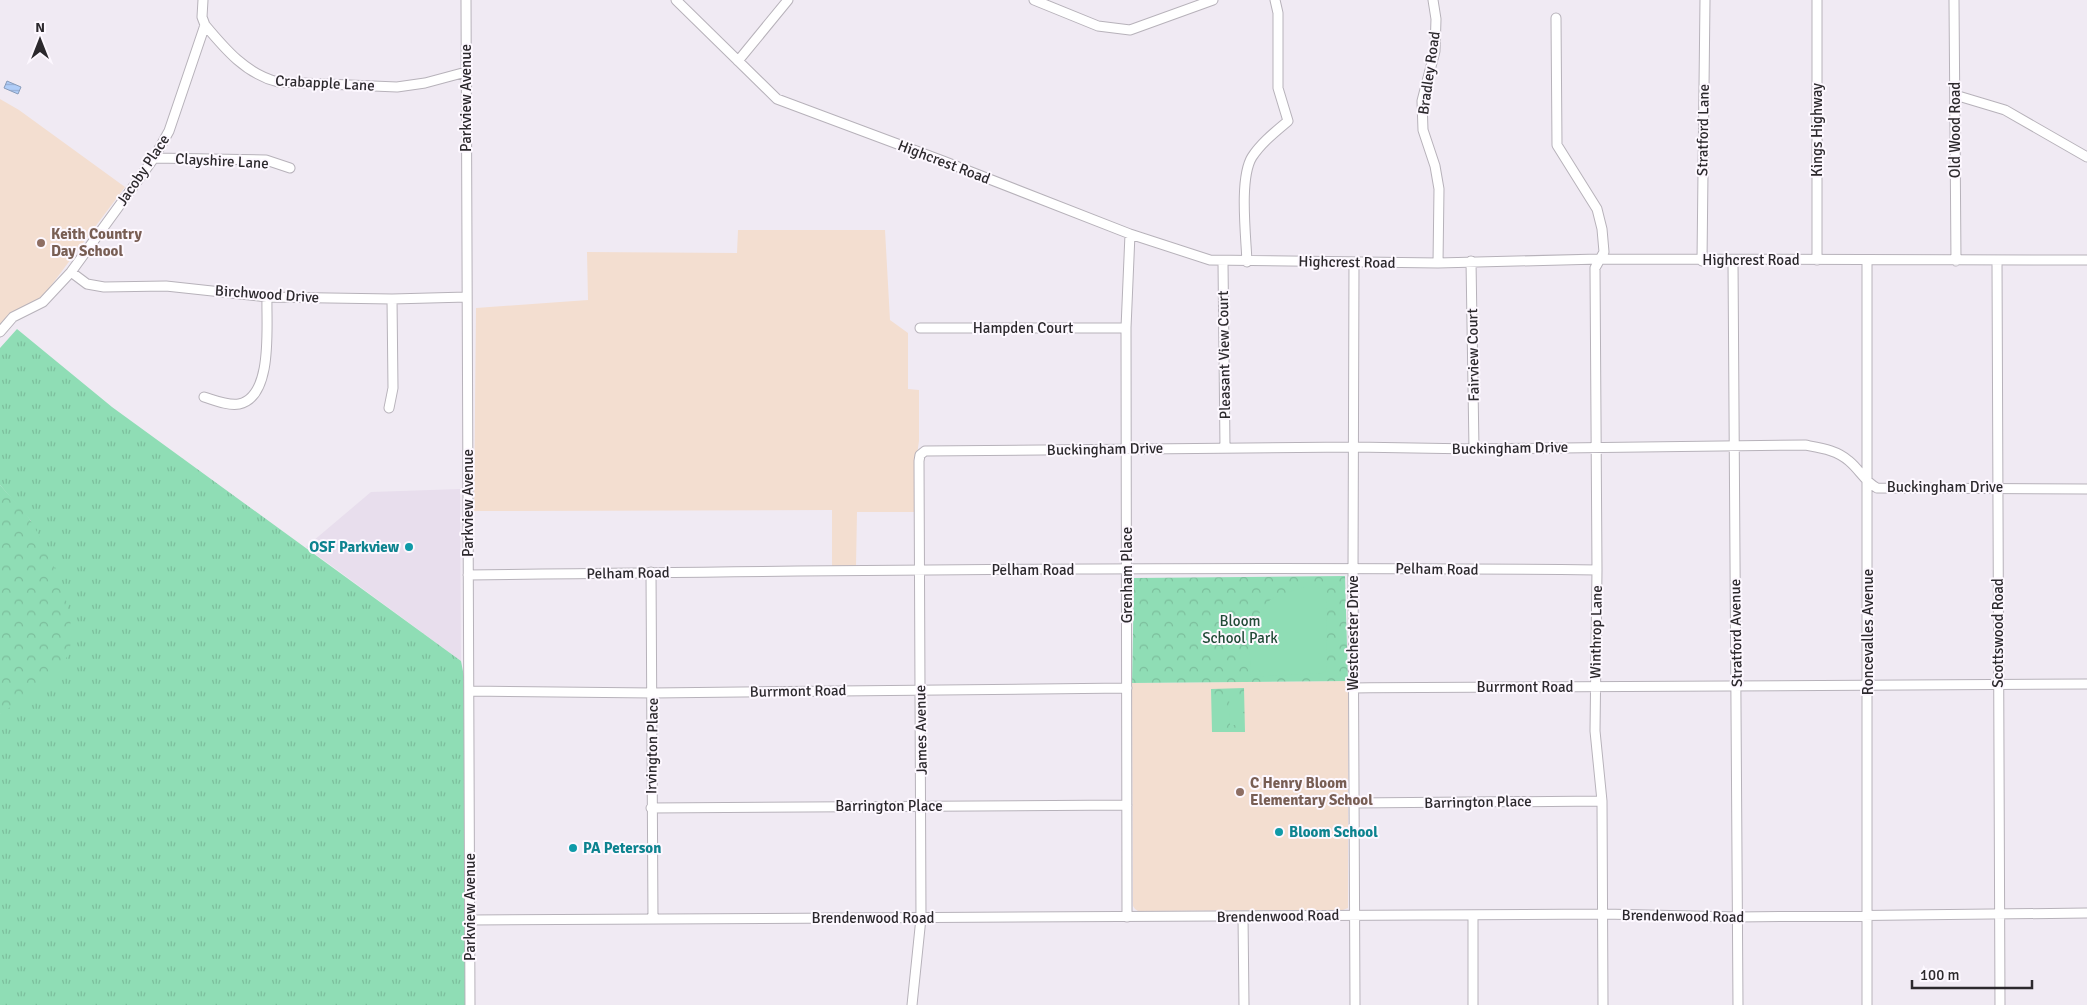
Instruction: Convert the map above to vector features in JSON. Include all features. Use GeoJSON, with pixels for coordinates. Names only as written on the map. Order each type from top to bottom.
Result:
{"type":"FeatureCollection","features":[{"type":"Feature","properties":{"kind":"street","name":"Jacoby Place"},"geometry":{"type":"LineString","coordinates":[[0,332],[13,317],[43,302],[71,272],[154,158],[169,131],[205,24],[202,17],[203,0]]}},
{"type":"Feature","properties":{"kind":"street","name":"Parkview Avenue"},"geometry":{"type":"LineString","coordinates":[[466,0],[470,1005]]}},
{"type":"Feature","properties":{"kind":"street","name":"Highcrest Road"},"geometry":{"type":"LineString","coordinates":[[676,0],[777,100],[943,161],[1130,234],[1210,260],[1223,262],[1438,264],[1471,261],[1600,259],[1702,261],[2087,260]]}},
{"type":"Feature","properties":{"kind":"street"},"geometry":{"type":"LineString","coordinates":[[738,61],[788,0]]}},
{"type":"Feature","properties":{"kind":"street"},"geometry":{"type":"LineString","coordinates":[[1034,0],[1054,4],[1098,26],[1130,30],[1213,0]]}},
{"type":"Feature","properties":{"kind":"street"},"geometry":{"type":"LineString","coordinates":[[1247,262],[1245,180],[1251,158],[1266,140],[1288,121],[1278,88],[1278,13],[1275,0]]}},
{"type":"Feature","properties":{"kind":"street","name":"Bradley Road"},"geometry":{"type":"LineString","coordinates":[[1433,0],[1436,19],[1435,51],[1422,102],[1423,130],[1435,166],[1439,190],[1438,264]]}},
{"type":"Feature","properties":{"kind":"street","name":"Stratford Lane"},"geometry":{"type":"LineString","coordinates":[[1702,261],[1704,0]]}},
{"type":"Feature","properties":{"kind":"street","name":"Kings Highway"},"geometry":{"type":"LineString","coordinates":[[1817,0],[1817,260]]}},
{"type":"Feature","properties":{"kind":"street","name":"Old Wood Road"},"geometry":{"type":"LineString","coordinates":[[1954,0],[1956,261]]}},
{"type":"Feature","properties":{"kind":"street","name":"Winthrop Lane"},"geometry":{"type":"LineString","coordinates":[[1556,18],[1557,145],[1597,209],[1602,229],[1604,252],[1595,268],[1597,570],[1595,686],[1596,737],[1602,801],[1603,1005]]}},
{"type":"Feature","properties":{"kind":"street","name":"Crabapple Lane"},"geometry":{"type":"LineString","coordinates":[[205,24],[249,70],[263,79],[278,82],[397,87],[425,83],[466,72]]}},
{"type":"Feature","properties":{"kind":"street"},"geometry":{"type":"LineString","coordinates":[[1955,95],[2006,110],[2087,157]]}},
{"type":"Feature","properties":{"kind":"street","name":"Clayshire Lane"},"geometry":{"type":"LineString","coordinates":[[154,158],[266,160],[290,168]]}},
{"type":"Feature","properties":{"kind":"street","name":"Grenham Place"},"geometry":{"type":"LineString","coordinates":[[1127,917],[1126,328],[1130,234]]}},
{"type":"Feature","properties":{"kind":"street","name":"Roncevalles Avenue"},"geometry":{"type":"LineString","coordinates":[[1867,260],[1867,1005]]}},
{"type":"Feature","properties":{"kind":"street","name":"Fairview Court"},"geometry":{"type":"LineString","coordinates":[[1471,261],[1474,449]]}},
{"type":"Feature","properties":{"kind":"street","name":"Stratford Avenue"},"geometry":{"type":"LineString","coordinates":[[1733,261],[1738,1005]]}},
{"type":"Feature","properties":{"kind":"street","name":"Scottswood Road"},"geometry":{"type":"LineString","coordinates":[[1998,261],[2000,1005]]}},
{"type":"Feature","properties":{"kind":"street","name":"Pleasant View Court"},"geometry":{"type":"LineString","coordinates":[[1223,262],[1225,448]]}},
{"type":"Feature","properties":{"kind":"street","name":"Westchester Drive"},"geometry":{"type":"LineString","coordinates":[[1354,262],[1353,803],[1355,1005]]}},
{"type":"Feature","properties":{"kind":"street","name":"Birchwood Drive"},"geometry":{"type":"LineString","coordinates":[[71,272],[87,284],[104,288],[166,286],[267,297],[392,299],[467,297]]}},
{"type":"Feature","properties":{"kind":"street"},"geometry":{"type":"LineString","coordinates":[[204,397],[238,404],[250,399],[258,389],[265,368],[267,297]]}},
{"type":"Feature","properties":{"kind":"street"},"geometry":{"type":"LineString","coordinates":[[389,408],[393,388],[392,299]]}},
{"type":"Feature","properties":{"kind":"street","name":"Hampden Court"},"geometry":{"type":"LineString","coordinates":[[920,328],[1126,328]]}},
{"type":"Feature","properties":{"kind":"street","name":"Buckingham Drive"},"geometry":{"type":"LineString","coordinates":[[920,455],[924,451],[1127,448],[1354,446],[1474,449],[1596,446],[1805,445],[1827,449],[1848,460],[1867,483],[1877,488],[1999,487],[2087,489]]}},
{"type":"Feature","properties":{"kind":"street","name":"James Avenue"},"geometry":{"type":"LineString","coordinates":[[912,1005],[921,918],[920,455]]}},
{"type":"Feature","properties":{"kind":"street","name":"Pelham Road"},"geometry":{"type":"LineString","coordinates":[[468,575],[1127,569],[1597,570]]}},
{"type":"Feature","properties":{"kind":"street","name":"Irvington Place"},"geometry":{"type":"LineString","coordinates":[[651,572],[653,919]]}},
{"type":"Feature","properties":{"kind":"street","name":"Burrmont Road"},"geometry":{"type":"LineString","coordinates":[[1354,688],[1595,686],[1868,687],[2087,684]]}},
{"type":"Feature","properties":{"kind":"street","name":"Burrmont Road"},"geometry":{"type":"LineString","coordinates":[[469,691],[652,693],[1127,688]]}},
{"type":"Feature","properties":{"kind":"street","name":"Barrington Place"},"geometry":{"type":"LineString","coordinates":[[1353,803],[1602,801]]}},
{"type":"Feature","properties":{"kind":"street","name":"Barrington Place"},"geometry":{"type":"LineString","coordinates":[[651,808],[1127,805]]}},
{"type":"Feature","properties":{"kind":"street","name":"Brendenwood Road"},"geometry":{"type":"LineString","coordinates":[[470,920],[1604,914],[1737,917],[2087,913]]}},
{"type":"Feature","properties":{"kind":"street"},"geometry":{"type":"LineString","coordinates":[[1473,915],[1474,1005]]}},
{"type":"Feature","properties":{"kind":"street"},"geometry":{"type":"LineString","coordinates":[[1243,916],[1244,1005]]}},
{"type":"Feature","properties":{"kind":"shaded area","name":"Keith Country Day School"},"geometry":{"type":"Polygon","coordinates":[[[0,99],[19,110],[125,187],[41,299],[0,326],[0,99]]]}},
{"type":"Feature","properties":{"kind":"shaded area"},"geometry":{"type":"Polygon","coordinates":[[[738,230],[885,230],[890,320],[908,333],[908,389],[919,390],[919,441],[914,475],[914,512],[857,512],[856,566],[832,567],[832,510],[474,511],[476,308],[588,300],[587,252],[737,253],[738,230]]]}},
{"type":"Feature","properties":{"kind":"shaded area"},"geometry":{"type":"Polygon","coordinates":[[[460,489],[461,661],[306,547],[371,492],[460,489]]]}},
{"type":"Feature","properties":{"kind":"shaded area","name":"C Henry Bloom Elementary School"},"geometry":{"type":"Polygon","coordinates":[[[1348,681],[1348,908],[1343,910],[1138,911],[1135,909],[1133,906],[1132,683],[1348,681]]]}},
{"type":"Feature","properties":{"kind":"green space"},"geometry":{"type":"Polygon","coordinates":[[[17,329],[112,407],[461,661],[467,692],[464,902],[466,1005],[0,1005],[0,714],[31,521],[0,485],[0,348],[17,329]]]}},
{"type":"Feature","properties":{"kind":"green space"},"geometry":{"type":"Polygon","coordinates":[[[0,485],[29,518],[48,553],[69,611],[71,630],[70,648],[58,670],[35,691],[0,714],[0,485]]]}},
{"type":"Feature","properties":{"kind":"green space","name":"Bloom School Park"},"geometry":{"type":"Polygon","coordinates":[[[1345,576],[1348,681],[1132,683],[1134,578],[1345,576]]]}},
{"type":"Feature","properties":{"kind":"green space"},"geometry":{"type":"Polygon","coordinates":[[[1305,587],[1327,587],[1326,671],[1322,673],[1251,677],[1251,637],[1261,610],[1276,597],[1305,587]]]}},
{"type":"Feature","properties":{"kind":"green space"},"geometry":{"type":"Polygon","coordinates":[[[1244,688],[1245,732],[1212,732],[1211,689],[1244,688]]]}},
{"type":"Feature","properties":{"kind":"green space"},"geometry":{"type":"Polygon","coordinates":[[[1212,696],[1226,696],[1226,725],[1213,725],[1212,696]]]}},
{"type":"Feature","properties":{"kind":"green space"},"geometry":{"type":"Polygon","coordinates":[[[1229,696],[1243,696],[1243,725],[1230,725],[1229,696]]]}},
{"type":"Feature","properties":{"kind":"water"},"geometry":{"type":"Polygon","coordinates":[[[7,81],[21,87],[18,94],[4,88],[7,81]]]}},
{"type":"Feature","properties":{"kind":"place","name":"Keith Country Day School"},"geometry":{"type":"Point","coordinates":[41,243]}},
{"type":"Feature","properties":{"kind":"place","name":"OSF Parkview"},"geometry":{"type":"Point","coordinates":[409,547]}},
{"type":"Feature","properties":{"kind":"place","name":"C Henry Bloom Elementary School"},"geometry":{"type":"Point","coordinates":[1240,792]}},
{"type":"Feature","properties":{"kind":"place","name":"Bloom School"},"geometry":{"type":"Point","coordinates":[1279,832]}},
{"type":"Feature","properties":{"kind":"place","name":"PA Peterson"},"geometry":{"type":"Point","coordinates":[573,848]}}]}
